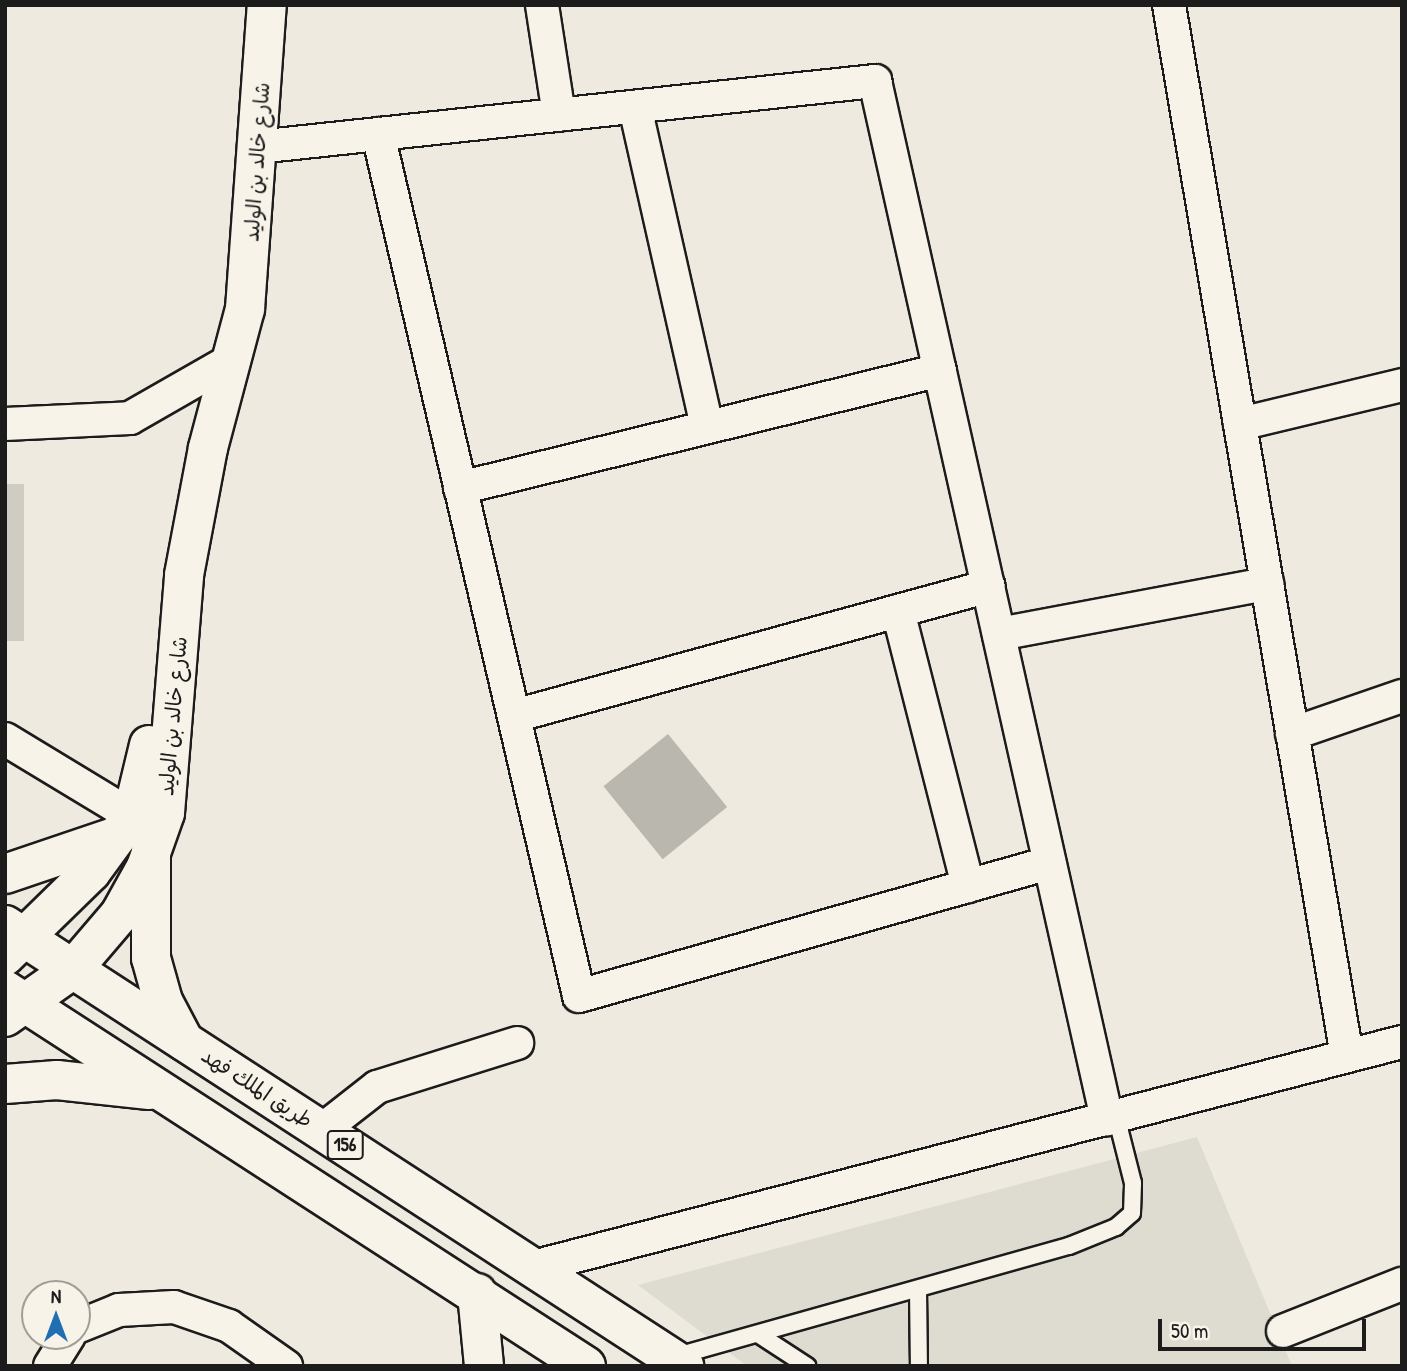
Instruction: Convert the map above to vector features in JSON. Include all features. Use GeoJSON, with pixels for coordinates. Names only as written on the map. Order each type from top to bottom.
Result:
{"type":"FeatureCollection","features":[{"type":"Feature","properties":{"kind":"main road","name":"شارع خالد بن الوليد"},"geometry":{"type":"LineString","coordinates":[[13,941],[133,834],[172,766],[184,575],[208,448],[233,359],[251,264],[267,5]]}},
{"type":"Feature","properties":{"kind":"main road","name":"شارع خالد بن الوليد"},"geometry":{"type":"LineString","coordinates":[[12,1004],[73,969],[120,914],[133,834]]}},
{"type":"Feature","properties":{"kind":"main road"},"geometry":{"type":"LineString","coordinates":[[5,874],[133,834],[151,958],[163,1001],[184,1041]]}},
{"type":"Feature","properties":{"kind":"main road","name":"طريق الملك فهد"},"geometry":{"type":"LineString","coordinates":[[13,941],[73,969],[678,1362]]}},
{"type":"Feature","properties":{"kind":"main road","name":"156"},"geometry":{"type":"LineString","coordinates":[[12,1004],[163,1091],[586,1366]]}},
{"type":"Feature","properties":{"kind":"main road"},"geometry":{"type":"LineString","coordinates":[[5,1084],[69,1080],[163,1091]]}},
{"type":"Feature","properties":{"kind":"main road"},"geometry":{"type":"LineString","coordinates":[[477,1293],[484,1366]]}},
{"type":"Feature","properties":{"kind":"street"},"geometry":{"type":"LineString","coordinates":[[542,5],[559,115]]}},
{"type":"Feature","properties":{"kind":"street"},"geometry":{"type":"LineString","coordinates":[[1169,5],[1347,1056]]}},
{"type":"Feature","properties":{"kind":"street"},"geometry":{"type":"LineString","coordinates":[[257,147],[875,82],[1050,863],[1112,1118]]}},
{"type":"Feature","properties":{"kind":"street"},"geometry":{"type":"LineString","coordinates":[[635,107],[707,427]]}},
{"type":"Feature","properties":{"kind":"street"},"geometry":{"type":"LineString","coordinates":[[377,134],[579,996],[1050,863]]}},
{"type":"Feature","properties":{"kind":"street"},"geometry":{"type":"LineString","coordinates":[[5,424],[130,418],[233,359]]}},
{"type":"Feature","properties":{"kind":"street"},"geometry":{"type":"LineString","coordinates":[[460,488],[940,370]]}},
{"type":"Feature","properties":{"kind":"street"},"geometry":{"type":"LineString","coordinates":[[1240,424],[1402,385]]}},
{"type":"Feature","properties":{"kind":"street"},"geometry":{"type":"LineString","coordinates":[[999,634],[1267,584]]}},
{"type":"Feature","properties":{"kind":"street"},"geometry":{"type":"LineString","coordinates":[[514,716],[988,586]]}},
{"type":"Feature","properties":{"kind":"street"},"geometry":{"type":"LineString","coordinates":[[898,611],[968,886]]}},
{"type":"Feature","properties":{"kind":"street"},"geometry":{"type":"LineString","coordinates":[[1292,734],[1402,696]]}},
{"type":"Feature","properties":{"kind":"street"},"geometry":{"type":"LineString","coordinates":[[5,739],[133,834]]}},
{"type":"Feature","properties":{"kind":"street"},"geometry":{"type":"LineString","coordinates":[[322,1130],[377,1087],[517,1042]]}},
{"type":"Feature","properties":{"kind":"street"},"geometry":{"type":"LineString","coordinates":[[533,1267],[1402,1042]]}},
{"type":"Feature","properties":{"kind":"street"},"geometry":{"type":"LineString","coordinates":[[1283,1331],[1402,1284]]}},
{"type":"Feature","properties":{"kind":"street"},"geometry":{"type":"LineString","coordinates":[[91,1321],[119,1310],[174,1307],[229,1326],[286,1366]]}},
{"type":"Feature","properties":{"kind":"street"},"geometry":{"type":"LineString","coordinates":[[50,1366],[60,1350]]}},
{"type":"Feature","properties":{"kind":"lane"},"geometry":{"type":"LineString","coordinates":[[678,1362],[758,1334],[1069,1246],[1116,1227],[1132,1213],[1133,1182],[1112,1118]]}},
{"type":"Feature","properties":{"kind":"lane"},"geometry":{"type":"LineString","coordinates":[[918,1289],[919,1366]]}},
{"type":"Feature","properties":{"kind":"lane"},"geometry":{"type":"LineString","coordinates":[[758,1334],[807,1366]]}},
{"type":"Feature","properties":{"kind":"shaded area"},"geometry":{"type":"Polygon","coordinates":[[[5,484],[24,484],[24,641],[5,641],[5,484]]]}},
{"type":"Feature","properties":{"kind":"shaded area"},"geometry":{"type":"Polygon","coordinates":[[[1197,1137],[1292,1366],[747,1366],[638,1285],[1197,1137]]]}},
{"type":"Feature","properties":{"kind":"building"},"geometry":{"type":"Polygon","coordinates":[[[668,734],[727,807],[663,859],[603,786],[668,734]]]}}]}
